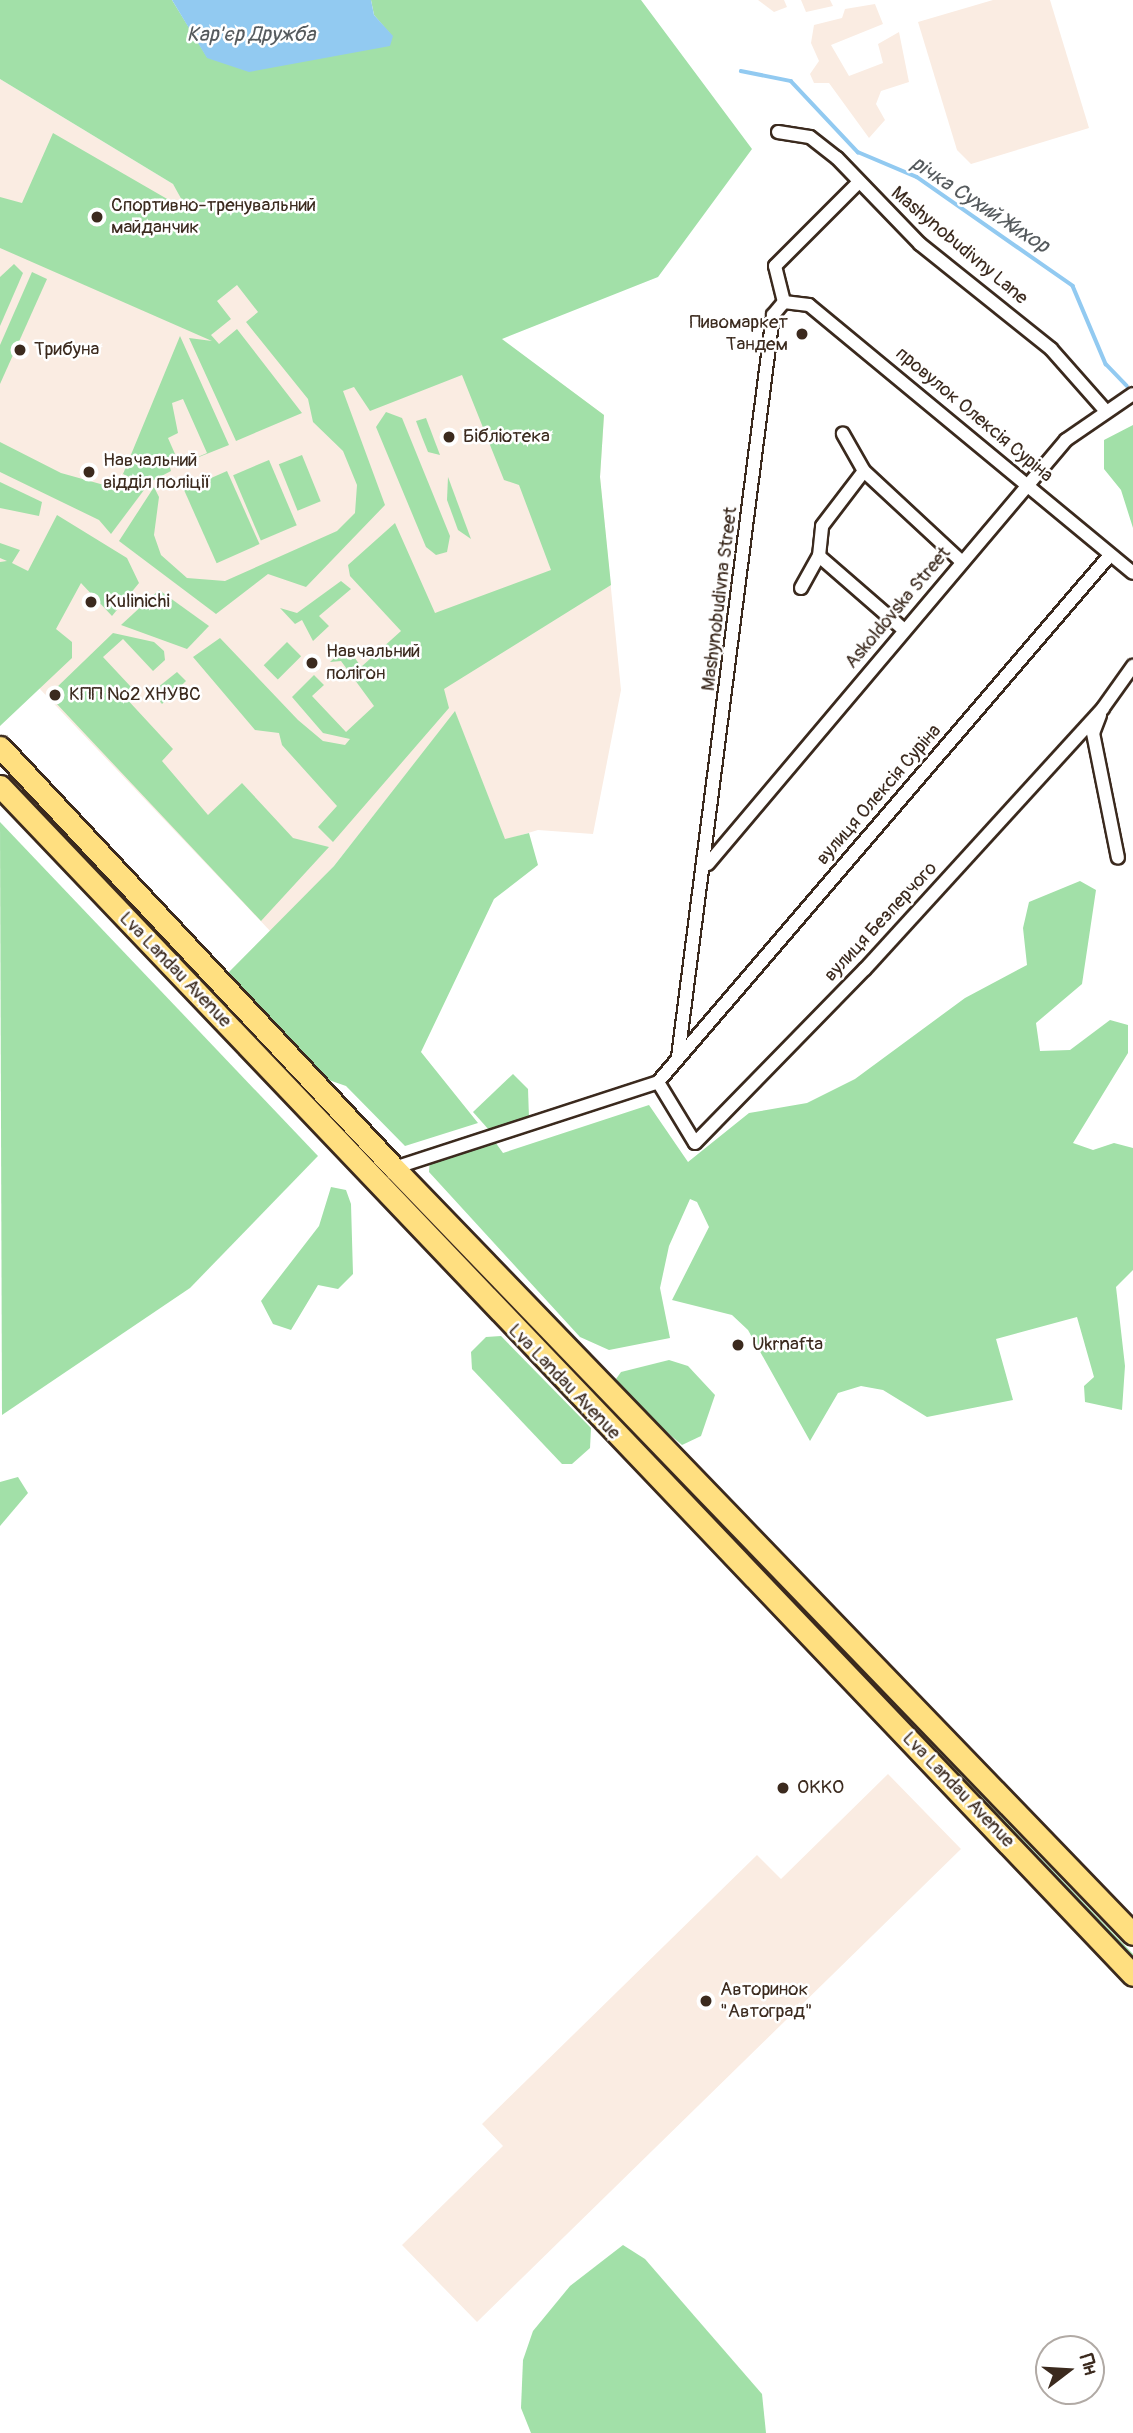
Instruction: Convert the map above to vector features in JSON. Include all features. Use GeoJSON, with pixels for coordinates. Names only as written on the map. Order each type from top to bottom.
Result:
{"type":"FeatureCollection","features":[{"type":"Feature","properties":{"kind":"main road","name":"Lva Landau Avenue"},"geometry":{"type":"LineString","coordinates":[[0,747],[394,1168],[537,1313],[1133,1934]]}},
{"type":"Feature","properties":{"kind":"main road","name":"Lva Landau Avenue"},"geometry":{"type":"LineString","coordinates":[[0,786],[517,1333],[1133,1975]]}},
{"type":"Feature","properties":{"kind":"main road"},"geometry":{"type":"LineString","coordinates":[[517,1333],[537,1313]]}},
{"type":"Feature","properties":{"kind":"street","name":"Mashynobudivny Lane"},"geometry":{"type":"LineString","coordinates":[[778,132],[810,136],[859,181],[920,244],[1051,349],[1104,409]]}},
{"type":"Feature","properties":{"kind":"street"},"geometry":{"type":"LineString","coordinates":[[785,302],[775,266],[859,181]]}},
{"type":"Feature","properties":{"kind":"street","name":"провулок Олексія Суріна"},"geometry":{"type":"LineString","coordinates":[[785,302],[809,305],[1133,573]]}},
{"type":"Feature","properties":{"kind":"street","name":"Mashynobudivna Street"},"geometry":{"type":"LineString","coordinates":[[678,1059],[708,864],[773,315],[785,302]]}},
{"type":"Feature","properties":{"kind":"street","name":"Askoldovska Street"},"geometry":{"type":"LineString","coordinates":[[708,864],[1028,484],[1104,409],[1133,394]]}},
{"type":"Feature","properties":{"kind":"street"},"geometry":{"type":"LineString","coordinates":[[843,434],[864,471],[962,562]]}},
{"type":"Feature","properties":{"kind":"street"},"geometry":{"type":"LineString","coordinates":[[801,588],[819,556],[822,526],[864,471]]}},
{"type":"Feature","properties":{"kind":"street","name":"вулиця Олексія Суріна"},"geometry":{"type":"LineString","coordinates":[[658,1082],[1110,555]]}},
{"type":"Feature","properties":{"kind":"street"},"geometry":{"type":"LineString","coordinates":[[819,556],[905,630]]}},
{"type":"Feature","properties":{"kind":"street","name":"вулиця Безперчого"},"geometry":{"type":"LineString","coordinates":[[658,1082],[695,1143],[865,969],[1103,708],[1133,666]]}},
{"type":"Feature","properties":{"kind":"street"},"geometry":{"type":"LineString","coordinates":[[1103,708],[1093,733],[1118,858]]}},
{"type":"Feature","properties":{"kind":"street"},"geometry":{"type":"LineString","coordinates":[[394,1168],[658,1082]]}},
{"type":"Feature","properties":{"kind":"shaded area"},"geometry":{"type":"Polygon","coordinates":[[[758,0],[784,0],[787,7],[774,12],[758,0]]]}},
{"type":"Feature","properties":{"kind":"shaded area"},"geometry":{"type":"Polygon","coordinates":[[[801,0],[830,0],[833,6],[806,12],[801,0]]]}},
{"type":"Feature","properties":{"kind":"shaded area"},"geometry":{"type":"Polygon","coordinates":[[[993,0],[1050,0],[1089,128],[971,164],[957,150],[918,22],[993,0]]]}},
{"type":"Feature","properties":{"kind":"shaded area"},"geometry":{"type":"Polygon","coordinates":[[[875,4],[883,24],[831,45],[849,76],[883,63],[878,44],[899,32],[909,82],[881,91],[876,104],[885,120],[869,138],[829,83],[814,83],[810,74],[819,61],[811,43],[814,25],[842,18],[845,9],[875,4]]]}},
{"type":"Feature","properties":{"kind":"shaded area"},"geometry":{"type":"Polygon","coordinates":[[[0,79],[173,184],[329,395],[501,339],[604,415],[600,477],[621,690],[593,834],[538,830],[505,840],[455,712],[334,866],[271,932],[0,647],[0,79]]]}},
{"type":"Feature","properties":{"kind":"shaded area","name":"Авторинок \"Автоград\""},"geometry":{"type":"Polygon","coordinates":[[[888,1774],[961,1849],[477,2322],[402,2245],[503,2146],[482,2124],[757,1855],[781,1879],[888,1774]]]}},
{"type":"Feature","properties":{"kind":"green space"},"geometry":{"type":"Polygon","coordinates":[[[0,0],[172,0],[207,57],[392,36],[374,15],[371,0],[641,0],[752,149],[658,277],[502,339],[604,415],[600,477],[611,585],[444,689],[449,708],[333,842],[318,827],[337,806],[282,745],[279,733],[255,730],[193,657],[220,638],[298,720],[323,741],[345,745],[350,739],[323,733],[292,697],[314,675],[324,685],[312,696],[346,732],[374,706],[341,661],[330,662],[347,646],[361,667],[401,631],[350,576],[348,565],[395,523],[435,613],[551,570],[519,485],[504,480],[462,375],[370,411],[354,387],[343,391],[385,505],[306,587],[268,574],[216,614],[119,541],[154,487],[159,497],[154,535],[161,555],[187,578],[225,581],[337,531],[355,513],[357,485],[343,451],[313,422],[308,399],[246,322],[258,312],[237,285],[217,301],[231,319],[211,335],[219,344],[237,329],[302,413],[236,441],[189,338],[212,341],[0,248],[0,197],[22,203],[53,133],[188,211],[173,184],[0,79],[0,0]]]}},
{"type":"Feature","properties":{"kind":"green space"},"geometry":{"type":"Polygon","coordinates":[[[14,264],[23,273],[0,326],[0,277],[14,264]]]}},
{"type":"Feature","properties":{"kind":"green space"},"geometry":{"type":"Polygon","coordinates":[[[32,272],[47,279],[0,384],[0,345],[32,272]]]}},
{"type":"Feature","properties":{"kind":"green space"},"geometry":{"type":"Polygon","coordinates":[[[180,336],[229,445],[179,465],[207,453],[183,399],[172,403],[178,433],[168,438],[175,454],[167,458],[171,471],[150,482],[111,534],[99,520],[0,472],[0,442],[61,473],[122,490],[129,477],[123,474],[180,336]]]}},
{"type":"Feature","properties":{"kind":"green space"},"geometry":{"type":"Polygon","coordinates":[[[386,412],[402,418],[450,536],[447,552],[436,555],[426,547],[376,427],[386,412]]]}},
{"type":"Feature","properties":{"kind":"green space"},"geometry":{"type":"Polygon","coordinates":[[[426,418],[440,455],[428,452],[422,437],[416,421],[426,418]]]}},
{"type":"Feature","properties":{"kind":"green space"},"geometry":{"type":"Polygon","coordinates":[[[1133,425],[1133,528],[1121,490],[1104,469],[1104,440],[1133,425]]]}},
{"type":"Feature","properties":{"kind":"green space"},"geometry":{"type":"Polygon","coordinates":[[[302,455],[321,501],[298,511],[279,464],[302,455]]]}},
{"type":"Feature","properties":{"kind":"green space"},"geometry":{"type":"Polygon","coordinates":[[[269,460],[297,525],[261,541],[233,475],[269,460]]]}},
{"type":"Feature","properties":{"kind":"green space"},"geometry":{"type":"Polygon","coordinates":[[[227,471],[260,544],[217,563],[184,490],[227,471]]]}},
{"type":"Feature","properties":{"kind":"green space"},"geometry":{"type":"Polygon","coordinates":[[[448,477],[471,539],[458,530],[447,500],[448,477]]]}},
{"type":"Feature","properties":{"kind":"green space"},"geometry":{"type":"Polygon","coordinates":[[[0,482],[42,502],[39,516],[0,508],[0,482]]]}},
{"type":"Feature","properties":{"kind":"green space"},"geometry":{"type":"Polygon","coordinates":[[[57,515],[127,558],[139,583],[112,616],[81,583],[56,629],[72,642],[72,658],[0,726],[0,562],[7,561],[0,558],[0,543],[20,550],[12,563],[28,571],[57,515]]]}},
{"type":"Feature","properties":{"kind":"green space"},"geometry":{"type":"Polygon","coordinates":[[[341,581],[351,589],[319,616],[329,626],[313,641],[302,620],[295,624],[280,608],[297,613],[341,581]]]}},
{"type":"Feature","properties":{"kind":"green space"},"geometry":{"type":"Polygon","coordinates":[[[159,590],[209,626],[187,649],[121,625],[159,590]]]}},
{"type":"Feature","properties":{"kind":"green space"},"geometry":{"type":"Polygon","coordinates":[[[113,633],[154,642],[164,651],[165,660],[153,671],[123,639],[103,657],[132,688],[124,696],[173,749],[162,761],[208,815],[242,783],[293,838],[329,847],[261,921],[55,702],[61,696],[55,689],[113,633]]]}},
{"type":"Feature","properties":{"kind":"green space"},"geometry":{"type":"Polygon","coordinates":[[[287,642],[301,656],[278,679],[264,665],[287,642]]]}},
{"type":"Feature","properties":{"kind":"green space"},"geometry":{"type":"Polygon","coordinates":[[[177,672],[186,681],[162,704],[152,692],[177,672]]]}},
{"type":"Feature","properties":{"kind":"green space"},"geometry":{"type":"Polygon","coordinates":[[[455,711],[505,839],[529,833],[538,865],[494,899],[421,1052],[478,1123],[405,1146],[346,1086],[323,1078],[225,976],[334,866],[455,711]]]}},
{"type":"Feature","properties":{"kind":"green space"},"geometry":{"type":"Polygon","coordinates":[[[0,822],[318,1156],[190,1288],[2,1415],[0,822]]]}},
{"type":"Feature","properties":{"kind":"green space"},"geometry":{"type":"Polygon","coordinates":[[[1080,881],[1096,890],[1082,984],[1036,1023],[1040,1051],[1070,1050],[1110,1020],[1128,1025],[1128,1053],[1073,1143],[1093,1150],[1114,1143],[1133,1148],[1133,1270],[1116,1287],[1125,1366],[1122,1410],[1085,1402],[1084,1386],[1094,1377],[1077,1317],[996,1339],[1013,1400],[927,1417],[883,1390],[861,1386],[838,1393],[810,1441],[748,1330],[732,1315],[672,1300],[709,1227],[697,1202],[690,1199],[669,1246],[660,1288],[670,1338],[609,1350],[580,1337],[429,1172],[430,1157],[493,1139],[503,1153],[649,1105],[688,1162],[749,1113],[807,1103],[855,1079],[965,998],[1027,965],[1023,928],[1029,902],[1080,881]]]}},
{"type":"Feature","properties":{"kind":"green space"},"geometry":{"type":"Polygon","coordinates":[[[513,1074],[528,1089],[529,1118],[489,1130],[473,1112],[513,1074]]]}},
{"type":"Feature","properties":{"kind":"green space"},"geometry":{"type":"Polygon","coordinates":[[[331,1187],[346,1190],[351,1204],[353,1274],[338,1289],[318,1285],[291,1330],[273,1324],[261,1301],[319,1226],[331,1187]]]}},
{"type":"Feature","properties":{"kind":"green space"},"geometry":{"type":"Polygon","coordinates":[[[532,1328],[1133,1954],[1133,1963],[529,1332],[532,1328]]]}},
{"type":"Feature","properties":{"kind":"green space"},"geometry":{"type":"Polygon","coordinates":[[[501,1336],[591,1428],[590,1448],[572,1464],[562,1464],[472,1369],[471,1352],[486,1337],[501,1336]]]}},
{"type":"Feature","properties":{"kind":"green space"},"geometry":{"type":"Polygon","coordinates":[[[669,1360],[688,1366],[715,1395],[701,1436],[682,1445],[637,1407],[616,1379],[621,1372],[669,1360]]]}},
{"type":"Feature","properties":{"kind":"green space"},"geometry":{"type":"Polygon","coordinates":[[[18,1477],[28,1493],[0,1526],[0,1482],[18,1477]]]}},
{"type":"Feature","properties":{"kind":"green space"},"geometry":{"type":"Polygon","coordinates":[[[623,2245],[645,2259],[762,2394],[766,2433],[531,2433],[521,2408],[523,2360],[533,2331],[570,2286],[623,2245]]]}},
{"type":"Feature","properties":{"kind":"water","name":"Кар'єр Дружба"},"geometry":{"type":"Polygon","coordinates":[[[172,0],[371,0],[374,15],[393,36],[390,46],[249,72],[207,58],[172,0]]]}},
{"type":"Feature","properties":{"kind":"waterway","name":"річка Сухий Жихор"},"geometry":{"type":"LineString","coordinates":[[741,71],[791,81],[858,152],[917,177],[1073,286],[1106,364],[1127,386]]}},
{"type":"Feature","properties":{"kind":"place","name":"Спортивно-тренувальний майданчик"},"geometry":{"type":"Point","coordinates":[97,217]}},
{"type":"Feature","properties":{"kind":"place","name":"Пивомаркет Тандем"},"geometry":{"type":"Point","coordinates":[802,334]}},
{"type":"Feature","properties":{"kind":"place","name":"Трибуна"},"geometry":{"type":"Point","coordinates":[20,350]}},
{"type":"Feature","properties":{"kind":"place","name":"Бібліотека"},"geometry":{"type":"Point","coordinates":[449,437]}},
{"type":"Feature","properties":{"kind":"place","name":"Навчальний відділ поліції"},"geometry":{"type":"Point","coordinates":[89,472]}},
{"type":"Feature","properties":{"kind":"place","name":"Kulinichi"},"geometry":{"type":"Point","coordinates":[91,602]}},
{"type":"Feature","properties":{"kind":"place","name":"Навчальний полігон"},"geometry":{"type":"Point","coordinates":[312,663]}},
{"type":"Feature","properties":{"kind":"place","name":"КПП №2 ХНУВС"},"geometry":{"type":"Point","coordinates":[55,695]}},
{"type":"Feature","properties":{"kind":"place","name":"Ukrnafta"},"geometry":{"type":"Point","coordinates":[738,1345]}},
{"type":"Feature","properties":{"kind":"place","name":"OKKO"},"geometry":{"type":"Point","coordinates":[783,1788]}},
{"type":"Feature","properties":{"kind":"place","name":"Авторинок \"Автоград\""},"geometry":{"type":"Point","coordinates":[706,2001]}}]}
